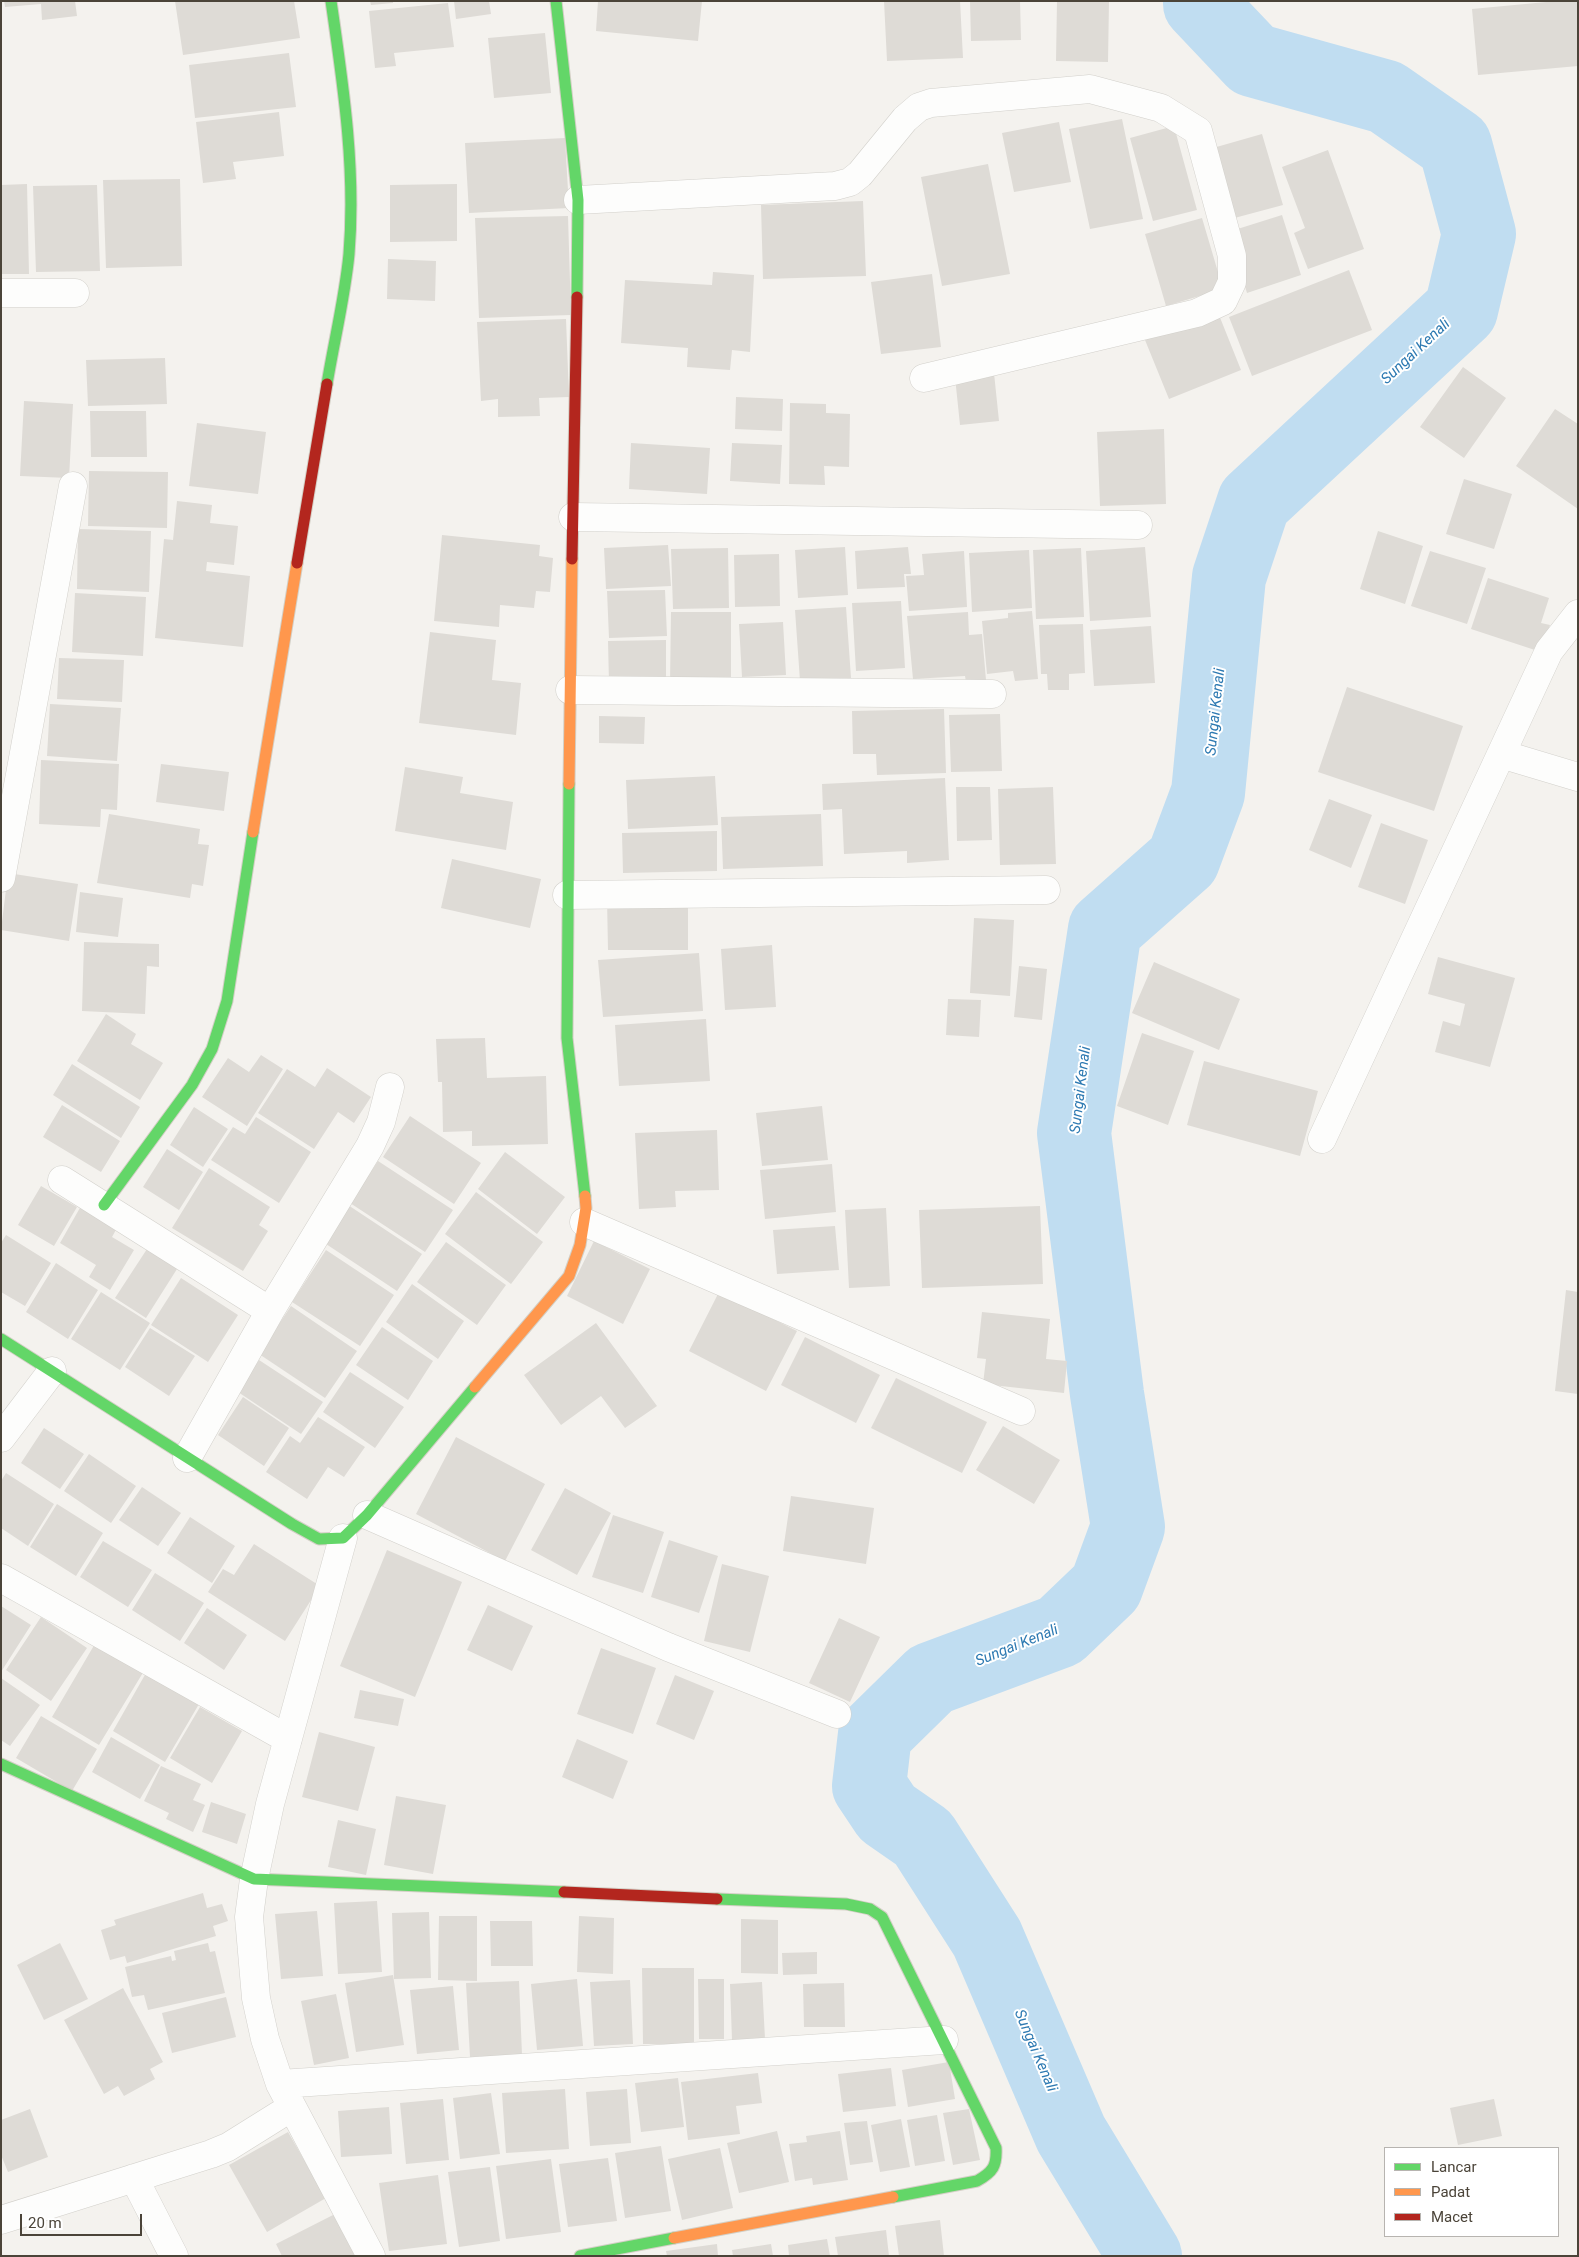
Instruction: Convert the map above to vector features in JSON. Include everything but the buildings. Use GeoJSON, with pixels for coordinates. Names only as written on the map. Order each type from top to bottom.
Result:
{"type":"FeatureCollection","features":[{"type":"Feature","properties":{"kind":"street"},"geometry":{"type":"LineString","coordinates":[[104,1205],[192,1085],[212,1049],[227,1001],[285,631],[349,255],[351,182],[348,120],[331,1]]}},
{"type":"Feature","properties":{"kind":"street"},"geometry":{"type":"LineString","coordinates":[[371,2256],[286,2096],[265,2039],[256,1998],[249,1917],[254,1879],[270,1804],[343,1538],[368,1515],[568,1276],[580,1245],[584,1222],[586,1208],[567,1038],[567,895],[578,200],[556,1]]}},
{"type":"Feature","properties":{"kind":"street"},"geometry":{"type":"LineString","coordinates":[[578,200],[835,186],[850,182],[860,174],[905,119],[919,107],[931,103],[1090,89],[1161,108],[1198,131],[1232,256],[1232,282],[1223,301],[1197,313],[924,378]]}},
{"type":"Feature","properties":{"kind":"street"},"geometry":{"type":"LineString","coordinates":[[1,293],[75,293]]}},
{"type":"Feature","properties":{"kind":"street"},"geometry":{"type":"LineString","coordinates":[[1,878],[73,486]]}},
{"type":"Feature","properties":{"kind":"street"},"geometry":{"type":"LineString","coordinates":[[573,517],[1138,525]]}},
{"type":"Feature","properties":{"kind":"street"},"geometry":{"type":"LineString","coordinates":[[1322,1140],[1549,651],[1578,614]]}},
{"type":"Feature","properties":{"kind":"street"},"geometry":{"type":"LineString","coordinates":[[570,690],[992,694]]}},
{"type":"Feature","properties":{"kind":"street"},"geometry":{"type":"LineString","coordinates":[[1501,754],[1578,777]]}},
{"type":"Feature","properties":{"kind":"street"},"geometry":{"type":"LineString","coordinates":[[567,895],[1046,890]]}},
{"type":"Feature","properties":{"kind":"street"},"geometry":{"type":"LineString","coordinates":[[187,1458],[270,1311],[370,1146],[381,1122],[390,1088]]}},
{"type":"Feature","properties":{"kind":"street"},"geometry":{"type":"LineString","coordinates":[[62,1180],[270,1311]]}},
{"type":"Feature","properties":{"kind":"street"},"geometry":{"type":"LineString","coordinates":[[584,1222],[1021,1411]]}},
{"type":"Feature","properties":{"kind":"street"},"geometry":{"type":"LineString","coordinates":[[1,1339],[292,1524],[319,1539],[343,1538]]}},
{"type":"Feature","properties":{"kind":"street"},"geometry":{"type":"LineString","coordinates":[[1,1438],[52,1371]]}},
{"type":"Feature","properties":{"kind":"street"},"geometry":{"type":"LineString","coordinates":[[368,1515],[668,1648],[838,1714]]}},
{"type":"Feature","properties":{"kind":"street"},"geometry":{"type":"LineString","coordinates":[[1,1578],[288,1739]]}},
{"type":"Feature","properties":{"kind":"street"},"geometry":{"type":"LineString","coordinates":[[1,1764],[254,1879],[846,1904],[870,1909],[882,1917],[996,2148],[997,2162],[988,2175],[977,2181],[580,2256]]}},
{"type":"Feature","properties":{"kind":"street"},"geometry":{"type":"LineString","coordinates":[[1,2220],[228,2147],[286,2096],[944,2040]]}},
{"type":"Feature","properties":{"kind":"street"},"geometry":{"type":"LineString","coordinates":[[134,2178],[174,2256]]}},
{"type":"Feature","properties":{"kind":"waterway","name":"Sungai Kenali"},"geometry":{"type":"LineString","coordinates":[[1145,2256],[1071,2134],[987,1938],[923,1838],[887,1813],[869,1786],[875,1734],[931,1679],[1060,1631],[1106,1587],[1128,1527],[1107,1394],[1074,1133],[1105,929],[1183,860],[1208,793],[1229,577],[1254,502],[1461,310],[1479,234],[1455,145],[1386,97],[1253,60],[1200,4],[1200,1]]}},
{"type":"Feature","properties":{"kind":"traffic: fast"},"geometry":{"type":"LineString","coordinates":[[327,384],[345,286],[351,222],[350,158],[331,1]]}},
{"type":"Feature","properties":{"kind":"traffic: fast"},"geometry":{"type":"LineString","coordinates":[[556,1],[578,200],[577,297]]}},
{"type":"Feature","properties":{"kind":"traffic: fast"},"geometry":{"type":"LineString","coordinates":[[569,784],[567,1038],[585,1196]]}},
{"type":"Feature","properties":{"kind":"traffic: fast"},"geometry":{"type":"LineString","coordinates":[[104,1205],[192,1085],[212,1049],[227,1001],[253,832]]}},
{"type":"Feature","properties":{"kind":"traffic: fast"},"geometry":{"type":"LineString","coordinates":[[1,1339],[292,1524],[319,1539],[343,1538],[367,1515],[475,1387]]}},
{"type":"Feature","properties":{"kind":"traffic: fast"},"geometry":{"type":"LineString","coordinates":[[1,1764],[254,1879],[564,1892]]}},
{"type":"Feature","properties":{"kind":"traffic: fast"},"geometry":{"type":"LineString","coordinates":[[717,1899],[846,1904],[870,1909],[882,1917],[996,2148],[996,2159],[993,2168],[987,2175],[977,2181],[893,2197]]}},
{"type":"Feature","properties":{"kind":"traffic: fast"},"geometry":{"type":"LineString","coordinates":[[580,2256],[674,2238]]}},
{"type":"Feature","properties":{"kind":"traffic: slow"},"geometry":{"type":"LineString","coordinates":[[569,784],[572,559]]}},
{"type":"Feature","properties":{"kind":"traffic: slow"},"geometry":{"type":"LineString","coordinates":[[253,832],[297,563]]}},
{"type":"Feature","properties":{"kind":"traffic: slow"},"geometry":{"type":"LineString","coordinates":[[475,1387],[569,1276],[580,1245],[586,1208],[585,1196]]}},
{"type":"Feature","properties":{"kind":"traffic: slow"},"geometry":{"type":"LineString","coordinates":[[674,2238],[893,2197]]}},
{"type":"Feature","properties":{"kind":"traffic: jam"},"geometry":{"type":"LineString","coordinates":[[572,559],[577,297]]}},
{"type":"Feature","properties":{"kind":"traffic: jam"},"geometry":{"type":"LineString","coordinates":[[297,563],[327,384]]}},
{"type":"Feature","properties":{"kind":"traffic: jam"},"geometry":{"type":"LineString","coordinates":[[564,1892],[717,1899]]}}]}
